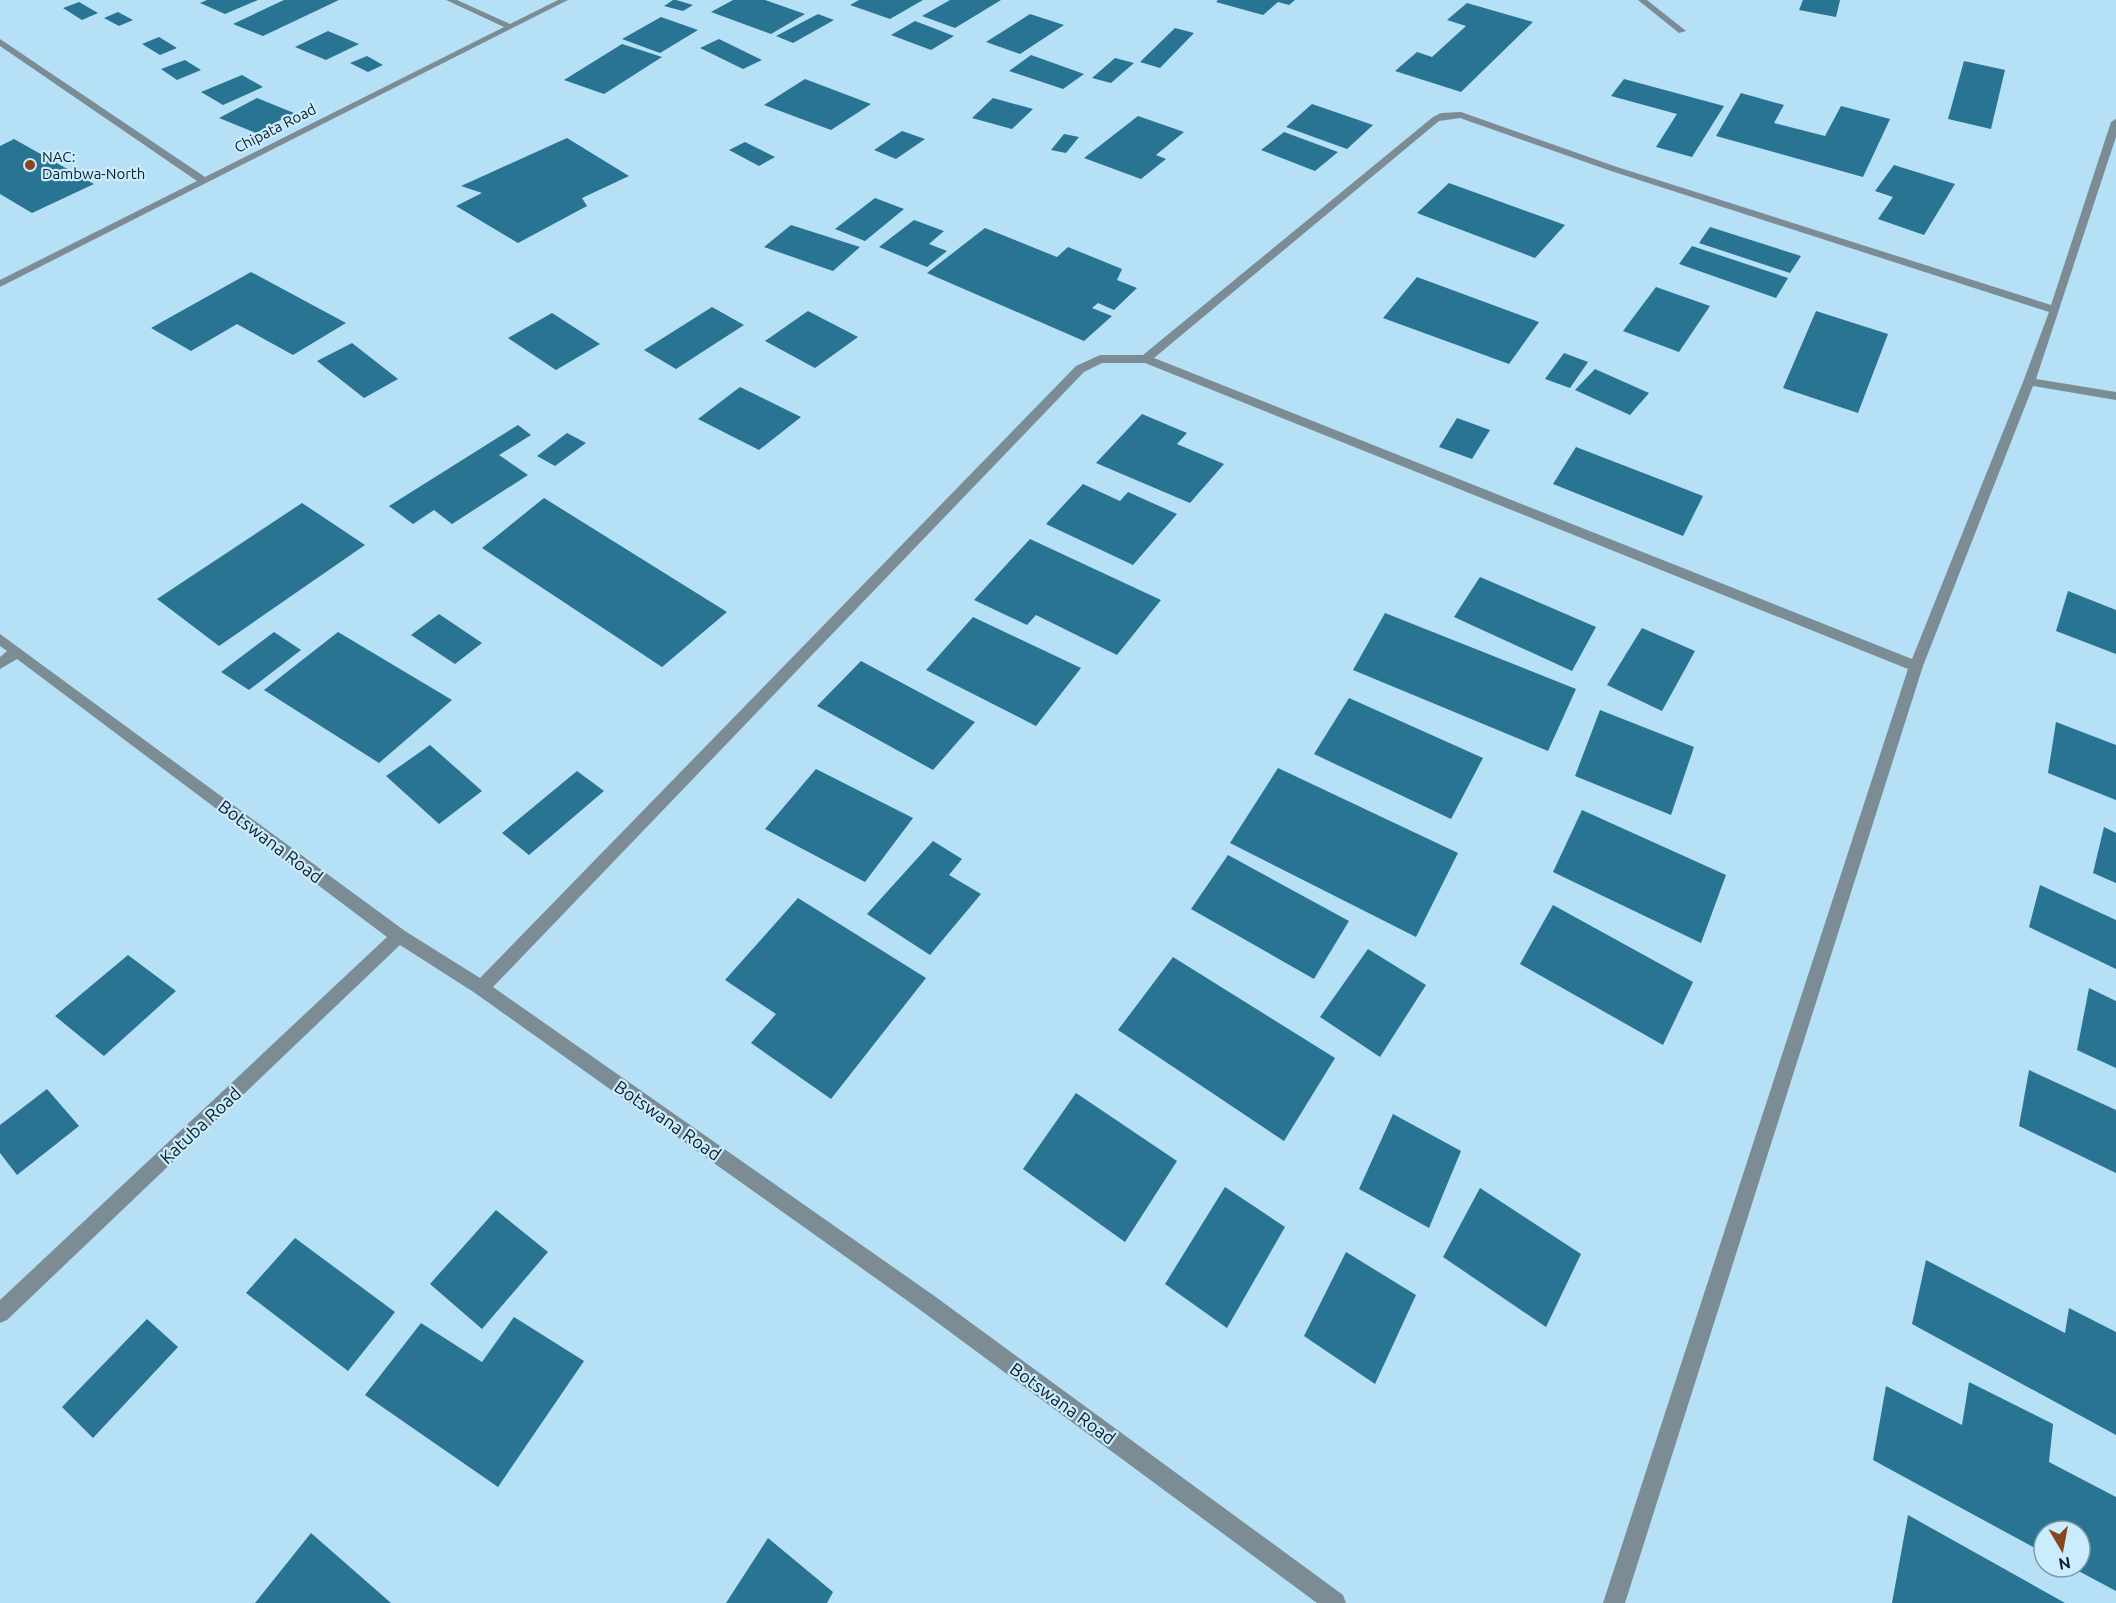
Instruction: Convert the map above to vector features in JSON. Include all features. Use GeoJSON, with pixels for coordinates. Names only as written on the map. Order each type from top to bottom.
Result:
{"type":"FeatureCollection","features":[{"type":"Feature","properties":{"kind":"street"},"geometry":{"type":"LineString","coordinates":[[450,0],[511,27]]}},
{"type":"Feature","properties":{"kind":"street","name":"Chipata Road"},"geometry":{"type":"LineString","coordinates":[[0,284],[564,0]]}},
{"type":"Feature","properties":{"kind":"street"},"geometry":{"type":"LineString","coordinates":[[1642,0],[1682,31]]}},
{"type":"Feature","properties":{"kind":"street"},"geometry":{"type":"LineString","coordinates":[[0,42],[204,181]]}},
{"type":"Feature","properties":{"kind":"street"},"geometry":{"type":"LineString","coordinates":[[1146,359],[1409,140],[1436,119],[1450,115],[1461,115],[1614,169],[2055,310]]}},
{"type":"Feature","properties":{"kind":"street"},"geometry":{"type":"LineString","coordinates":[[1614,1603],[1916,666],[2029,382],[2055,310],[2116,122]]}},
{"type":"Feature","properties":{"kind":"street"},"geometry":{"type":"LineString","coordinates":[[481,988],[1080,369],[1100,359],[1146,359],[1916,666]]}},
{"type":"Feature","properties":{"kind":"street"},"geometry":{"type":"LineString","coordinates":[[2029,382],[2116,396]]}},
{"type":"Feature","properties":{"kind":"street","name":"Botswana Road"},"geometry":{"type":"LineString","coordinates":[[0,639],[399,936],[481,988],[936,1308],[1335,1603]]}},
{"type":"Feature","properties":{"kind":"street"},"geometry":{"type":"LineString","coordinates":[[0,664],[16,652]]}},
{"type":"Feature","properties":{"kind":"street","name":"Katuba Road"},"geometry":{"type":"LineString","coordinates":[[0,1313],[399,936]]}},
{"type":"Feature","properties":{"kind":"building"},"geometry":{"type":"Polygon","coordinates":[[[207,0],[258,0],[225,14],[200,3],[207,0]]]}},
{"type":"Feature","properties":{"kind":"building"},"geometry":{"type":"Polygon","coordinates":[[[284,0],[339,0],[263,36],[233,24],[284,0]]]}},
{"type":"Feature","properties":{"kind":"building"},"geometry":{"type":"Polygon","coordinates":[[[673,0],[693,5],[683,11],[664,6],[673,0]]]}},
{"type":"Feature","properties":{"kind":"building"},"geometry":{"type":"Polygon","coordinates":[[[733,0],[765,0],[805,14],[771,34],[711,12],[733,0]]]}},
{"type":"Feature","properties":{"kind":"building"},"geometry":{"type":"Polygon","coordinates":[[[859,0],[923,0],[890,19],[850,5],[859,0]]]}},
{"type":"Feature","properties":{"kind":"building"},"geometry":{"type":"Polygon","coordinates":[[[950,0],[1001,0],[955,28],[922,16],[950,0]]]}},
{"type":"Feature","properties":{"kind":"building"},"geometry":{"type":"Polygon","coordinates":[[[1218,0],[1295,0],[1289,5],[1278,2],[1263,15],[1216,2],[1218,0]]]}},
{"type":"Feature","properties":{"kind":"building"},"geometry":{"type":"Polygon","coordinates":[[[1803,0],[1840,0],[1836,17],[1799,10],[1803,0]]]}},
{"type":"Feature","properties":{"kind":"building"},"geometry":{"type":"Polygon","coordinates":[[[79,2],[98,13],[82,20],[63,8],[79,2]]]}},
{"type":"Feature","properties":{"kind":"building"},"geometry":{"type":"Polygon","coordinates":[[[1467,3],[1533,22],[1461,92],[1395,71],[1417,52],[1432,57],[1466,26],[1447,20],[1467,3]]]}},
{"type":"Feature","properties":{"kind":"building"},"geometry":{"type":"Polygon","coordinates":[[[118,12],[133,20],[119,26],[104,18],[118,12]]]}},
{"type":"Feature","properties":{"kind":"building"},"geometry":{"type":"Polygon","coordinates":[[[818,14],[834,20],[793,43],[776,36],[818,14]]]}},
{"type":"Feature","properties":{"kind":"building"},"geometry":{"type":"Polygon","coordinates":[[[1030,14],[1064,25],[1020,54],[986,42],[1030,14]]]}},
{"type":"Feature","properties":{"kind":"building"},"geometry":{"type":"Polygon","coordinates":[[[661,17],[698,30],[660,53],[622,39],[661,17]]]}},
{"type":"Feature","properties":{"kind":"building"},"geometry":{"type":"Polygon","coordinates":[[[915,21],[954,36],[931,50],[891,35],[915,21]]]}},
{"type":"Feature","properties":{"kind":"building"},"geometry":{"type":"Polygon","coordinates":[[[1175,28],[1194,33],[1160,68],[1140,62],[1175,28]]]}},
{"type":"Feature","properties":{"kind":"building"},"geometry":{"type":"Polygon","coordinates":[[[328,31],[359,44],[326,60],[295,47],[328,31]]]}},
{"type":"Feature","properties":{"kind":"building"},"geometry":{"type":"Polygon","coordinates":[[[159,37],[177,48],[160,55],[142,44],[159,37]]]}},
{"type":"Feature","properties":{"kind":"building"},"geometry":{"type":"Polygon","coordinates":[[[719,39],[762,60],[743,69],[700,48],[719,39]]]}},
{"type":"Feature","properties":{"kind":"building"},"geometry":{"type":"Polygon","coordinates":[[[622,44],[662,57],[604,94],[564,80],[622,44]]]}},
{"type":"Feature","properties":{"kind":"building"},"geometry":{"type":"Polygon","coordinates":[[[1031,55],[1084,74],[1063,89],[1009,71],[1031,55]]]}},
{"type":"Feature","properties":{"kind":"building"},"geometry":{"type":"Polygon","coordinates":[[[367,56],[383,65],[368,72],[350,63],[367,56]]]}},
{"type":"Feature","properties":{"kind":"building"},"geometry":{"type":"Polygon","coordinates":[[[1115,58],[1134,63],[1111,83],[1092,78],[1115,58]]]}},
{"type":"Feature","properties":{"kind":"building"},"geometry":{"type":"Polygon","coordinates":[[[185,60],[201,70],[177,80],[161,69],[185,60]]]}},
{"type":"Feature","properties":{"kind":"building"},"geometry":{"type":"Polygon","coordinates":[[[1964,61],[2005,70],[1991,129],[1948,119],[1964,61]]]}},
{"type":"Feature","properties":{"kind":"building"},"geometry":{"type":"Polygon","coordinates":[[[242,75],[263,87],[223,105],[201,92],[242,75]]]}},
{"type":"Feature","properties":{"kind":"building"},"geometry":{"type":"Polygon","coordinates":[[[805,79],[871,104],[831,130],[764,105],[805,79]]]}},
{"type":"Feature","properties":{"kind":"building"},"geometry":{"type":"Polygon","coordinates":[[[1624,79],[1724,106],[1692,157],[1656,147],[1677,114],[1611,96],[1624,79]]]}},
{"type":"Feature","properties":{"kind":"building"},"geometry":{"type":"Polygon","coordinates":[[[1741,93],[1784,105],[1774,123],[1825,136],[1841,106],[1890,119],[1863,177],[1716,136],[1741,93]]]}},
{"type":"Feature","properties":{"kind":"building"},"geometry":{"type":"Polygon","coordinates":[[[257,98],[294,113],[256,133],[219,118],[257,98]]]}},
{"type":"Feature","properties":{"kind":"building"},"geometry":{"type":"Polygon","coordinates":[[[993,98],[1033,109],[1012,129],[972,118],[993,98]]]}},
{"type":"Feature","properties":{"kind":"building"},"geometry":{"type":"Polygon","coordinates":[[[1312,104],[1373,125],[1347,149],[1286,127],[1312,104]]]}},
{"type":"Feature","properties":{"kind":"building"},"geometry":{"type":"Polygon","coordinates":[[[1138,116],[1184,132],[1156,155],[1166,159],[1141,179],[1084,158],[1138,116]]]}},
{"type":"Feature","properties":{"kind":"building"},"geometry":{"type":"Polygon","coordinates":[[[902,131],[925,139],[896,159],[874,150],[902,131]]]}},
{"type":"Feature","properties":{"kind":"building"},"geometry":{"type":"Polygon","coordinates":[[[1284,132],[1338,152],[1315,171],[1261,150],[1284,132]]]}},
{"type":"Feature","properties":{"kind":"building"},"geometry":{"type":"Polygon","coordinates":[[[1064,134],[1079,137],[1066,153],[1051,150],[1064,134]]]}},
{"type":"Feature","properties":{"kind":"building"},"geometry":{"type":"Polygon","coordinates":[[[567,138],[629,176],[582,198],[587,206],[518,243],[456,206],[482,193],[461,186],[567,138]]]}},
{"type":"Feature","properties":{"kind":"building","name":"NAC: Dambwa-North"},"geometry":{"type":"Polygon","coordinates":[[[14,139],[94,184],[32,213],[0,194],[0,146],[14,139]]]}},
{"type":"Feature","properties":{"kind":"building"},"geometry":{"type":"Polygon","coordinates":[[[745,142],[775,157],[759,166],[729,150],[745,142]]]}},
{"type":"Feature","properties":{"kind":"building"},"geometry":{"type":"Polygon","coordinates":[[[1894,165],[1955,184],[1924,235],[1878,219],[1893,197],[1875,191],[1894,165]]]}},
{"type":"Feature","properties":{"kind":"building"},"geometry":{"type":"Polygon","coordinates":[[[1449,183],[1565,225],[1535,258],[1417,213],[1449,183]]]}},
{"type":"Feature","properties":{"kind":"building"},"geometry":{"type":"Polygon","coordinates":[[[875,198],[904,209],[865,241],[835,229],[875,198]]]}},
{"type":"Feature","properties":{"kind":"building"},"geometry":{"type":"Polygon","coordinates":[[[914,220],[944,231],[929,244],[947,251],[927,267],[879,247],[914,220]]]}},
{"type":"Feature","properties":{"kind":"building"},"geometry":{"type":"Polygon","coordinates":[[[791,225],[860,247],[833,271],[764,247],[791,225]]]}},
{"type":"Feature","properties":{"kind":"building"},"geometry":{"type":"Polygon","coordinates":[[[1710,227],[1801,256],[1790,273],[1699,243],[1710,227]]]}},
{"type":"Feature","properties":{"kind":"building"},"geometry":{"type":"Polygon","coordinates":[[[985,228],[1057,257],[1068,247],[1122,269],[1117,280],[1137,288],[1114,310],[1098,303],[1092,308],[1112,316],[1084,341],[927,273],[985,228]]]}},
{"type":"Feature","properties":{"kind":"building"},"geometry":{"type":"Polygon","coordinates":[[[1692,246],[1788,278],[1776,298],[1679,264],[1692,246]]]}},
{"type":"Feature","properties":{"kind":"building"},"geometry":{"type":"Polygon","coordinates":[[[251,272],[346,323],[293,355],[237,324],[191,351],[151,328],[251,272]]]}},
{"type":"Feature","properties":{"kind":"building"},"geometry":{"type":"Polygon","coordinates":[[[1417,277],[1539,322],[1509,364],[1383,318],[1417,277]]]}},
{"type":"Feature","properties":{"kind":"building"},"geometry":{"type":"Polygon","coordinates":[[[1656,287],[1710,306],[1679,352],[1623,331],[1656,287]]]}},
{"type":"Feature","properties":{"kind":"building"},"geometry":{"type":"Polygon","coordinates":[[[712,307],[744,325],[676,369],[644,350],[712,307]]]}},
{"type":"Feature","properties":{"kind":"building"},"geometry":{"type":"Polygon","coordinates":[[[808,311],[858,337],[815,368],[765,341],[808,311]]]}},
{"type":"Feature","properties":{"kind":"building"},"geometry":{"type":"Polygon","coordinates":[[[1816,311],[1888,334],[1858,413],[1783,388],[1816,311]]]}},
{"type":"Feature","properties":{"kind":"building"},"geometry":{"type":"Polygon","coordinates":[[[552,313],[600,344],[556,370],[508,338],[552,313]]]}},
{"type":"Feature","properties":{"kind":"building"},"geometry":{"type":"Polygon","coordinates":[[[352,343],[398,379],[364,398],[317,361],[352,343]]]}},
{"type":"Feature","properties":{"kind":"building"},"geometry":{"type":"Polygon","coordinates":[[[1564,353],[1588,362],[1570,388],[1545,379],[1564,353]]]}},
{"type":"Feature","properties":{"kind":"building"},"geometry":{"type":"Polygon","coordinates":[[[1595,369],[1649,393],[1630,415],[1575,390],[1595,369]]]}},
{"type":"Feature","properties":{"kind":"building"},"geometry":{"type":"Polygon","coordinates":[[[740,387],[801,417],[759,450],[698,419],[740,387]]]}},
{"type":"Feature","properties":{"kind":"building"},"geometry":{"type":"Polygon","coordinates":[[[1142,414],[1187,433],[1177,444],[1224,464],[1190,503],[1096,463],[1142,414]]]}},
{"type":"Feature","properties":{"kind":"building"},"geometry":{"type":"Polygon","coordinates":[[[1457,418],[1490,430],[1472,459],[1439,447],[1457,418]]]}},
{"type":"Feature","properties":{"kind":"building"},"geometry":{"type":"Polygon","coordinates":[[[518,425],[531,435],[499,455],[528,475],[452,524],[434,510],[413,524],[389,506],[518,425]]]}},
{"type":"Feature","properties":{"kind":"building"},"geometry":{"type":"Polygon","coordinates":[[[567,433],[586,443],[555,466],[537,456],[567,433]]]}},
{"type":"Feature","properties":{"kind":"building"},"geometry":{"type":"Polygon","coordinates":[[[1576,447],[1703,496],[1683,536],[1553,484],[1576,447]]]}},
{"type":"Feature","properties":{"kind":"building"},"geometry":{"type":"Polygon","coordinates":[[[1083,484],[1120,501],[1128,492],[1177,514],[1133,565],[1046,524],[1083,484]]]}},
{"type":"Feature","properties":{"kind":"building"},"geometry":{"type":"Polygon","coordinates":[[[544,498],[727,612],[662,667],[482,548],[544,498]]]}},
{"type":"Feature","properties":{"kind":"building"},"geometry":{"type":"Polygon","coordinates":[[[302,503],[365,545],[219,646],[157,599],[302,503]]]}},
{"type":"Feature","properties":{"kind":"building"},"geometry":{"type":"Polygon","coordinates":[[[1030,539],[1161,600],[1117,655],[1036,615],[1027,625],[974,600],[1030,539]]]}},
{"type":"Feature","properties":{"kind":"building"},"geometry":{"type":"Polygon","coordinates":[[[1480,577],[1596,627],[1572,671],[1454,617],[1480,577]]]}},
{"type":"Feature","properties":{"kind":"building"},"geometry":{"type":"Polygon","coordinates":[[[2068,591],[2116,610],[2116,654],[2056,631],[2068,591]]]}},
{"type":"Feature","properties":{"kind":"building"},"geometry":{"type":"Polygon","coordinates":[[[1385,613],[1576,689],[1548,751],[1353,670],[1385,613]]]}},
{"type":"Feature","properties":{"kind":"building"},"geometry":{"type":"Polygon","coordinates":[[[439,614],[482,643],[455,664],[411,635],[439,614]]]}},
{"type":"Feature","properties":{"kind":"building"},"geometry":{"type":"Polygon","coordinates":[[[973,617],[1081,668],[1036,726],[926,670],[973,617]]]}},
{"type":"Feature","properties":{"kind":"building"},"geometry":{"type":"Polygon","coordinates":[[[1642,628],[1695,651],[1662,711],[1607,685],[1642,628]]]}},
{"type":"Feature","properties":{"kind":"building"},"geometry":{"type":"Polygon","coordinates":[[[274,632],[301,650],[249,690],[221,672],[274,632]]]}},
{"type":"Feature","properties":{"kind":"building"},"geometry":{"type":"Polygon","coordinates":[[[338,632],[452,700],[379,763],[264,690],[338,632]]]}},
{"type":"Feature","properties":{"kind":"building"},"geometry":{"type":"Polygon","coordinates":[[[861,661],[975,722],[933,770],[817,706],[861,661]]]}},
{"type":"Feature","properties":{"kind":"building"},"geometry":{"type":"Polygon","coordinates":[[[1349,698],[1483,758],[1451,819],[1314,754],[1349,698]]]}},
{"type":"Feature","properties":{"kind":"building"},"geometry":{"type":"Polygon","coordinates":[[[1600,710],[1694,747],[1671,815],[1575,776],[1600,710]]]}},
{"type":"Feature","properties":{"kind":"building"},"geometry":{"type":"Polygon","coordinates":[[[2056,722],[2116,745],[2116,800],[2048,773],[2056,722]]]}},
{"type":"Feature","properties":{"kind":"building"},"geometry":{"type":"Polygon","coordinates":[[[430,745],[482,791],[439,824],[386,776],[430,745]]]}},
{"type":"Feature","properties":{"kind":"building"},"geometry":{"type":"Polygon","coordinates":[[[1278,768],[1458,853],[1416,937],[1230,843],[1278,768]]]}},
{"type":"Feature","properties":{"kind":"building"},"geometry":{"type":"Polygon","coordinates":[[[816,769],[913,818],[865,882],[765,829],[816,769]]]}},
{"type":"Feature","properties":{"kind":"building"},"geometry":{"type":"Polygon","coordinates":[[[577,771],[604,791],[529,855],[502,833],[577,771]]]}},
{"type":"Feature","properties":{"kind":"building"},"geometry":{"type":"Polygon","coordinates":[[[1582,810],[1726,875],[1701,943],[1553,872],[1582,810]]]}},
{"type":"Feature","properties":{"kind":"building"},"geometry":{"type":"Polygon","coordinates":[[[2104,827],[2116,833],[2116,883],[2093,873],[2104,827]]]}},
{"type":"Feature","properties":{"kind":"building"},"geometry":{"type":"Polygon","coordinates":[[[933,841],[962,859],[949,875],[981,894],[930,955],[867,914],[933,841]]]}},
{"type":"Feature","properties":{"kind":"building"},"geometry":{"type":"Polygon","coordinates":[[[1228,855],[1349,921],[1314,979],[1191,909],[1228,855]]]}},
{"type":"Feature","properties":{"kind":"building"},"geometry":{"type":"Polygon","coordinates":[[[2040,885],[2116,920],[2116,969],[2029,927],[2040,885]]]}},
{"type":"Feature","properties":{"kind":"building"},"geometry":{"type":"Polygon","coordinates":[[[798,898],[926,978],[831,1099],[751,1043],[776,1014],[725,980],[798,898]]]}},
{"type":"Feature","properties":{"kind":"building"},"geometry":{"type":"Polygon","coordinates":[[[1553,905],[1693,982],[1663,1045],[1520,964],[1553,905]]]}},
{"type":"Feature","properties":{"kind":"building"},"geometry":{"type":"Polygon","coordinates":[[[1368,949],[1426,985],[1380,1057],[1320,1017],[1368,949]]]}},
{"type":"Feature","properties":{"kind":"building"},"geometry":{"type":"Polygon","coordinates":[[[128,955],[176,991],[104,1056],[55,1016],[128,955]]]}},
{"type":"Feature","properties":{"kind":"building"},"geometry":{"type":"Polygon","coordinates":[[[1173,957],[1335,1058],[1284,1141],[1118,1030],[1173,957]]]}},
{"type":"Feature","properties":{"kind":"building"},"geometry":{"type":"Polygon","coordinates":[[[2089,988],[2116,1001],[2116,1068],[2077,1050],[2089,988]]]}},
{"type":"Feature","properties":{"kind":"building"},"geometry":{"type":"Polygon","coordinates":[[[2029,1070],[2116,1110],[2116,1173],[2019,1126],[2029,1070]]]}},
{"type":"Feature","properties":{"kind":"building"},"geometry":{"type":"Polygon","coordinates":[[[47,1089],[79,1126],[17,1175],[0,1153],[0,1125],[47,1089]]]}},
{"type":"Feature","properties":{"kind":"building"},"geometry":{"type":"Polygon","coordinates":[[[1076,1093],[1177,1161],[1125,1242],[1023,1169],[1076,1093]]]}},
{"type":"Feature","properties":{"kind":"building"},"geometry":{"type":"Polygon","coordinates":[[[1393,1114],[1461,1151],[1429,1228],[1359,1189],[1393,1114]]]}},
{"type":"Feature","properties":{"kind":"building"},"geometry":{"type":"Polygon","coordinates":[[[1225,1187],[1285,1227],[1227,1328],[1165,1284],[1225,1187]]]}},
{"type":"Feature","properties":{"kind":"building"},"geometry":{"type":"Polygon","coordinates":[[[1480,1188],[1581,1254],[1546,1327],[1443,1257],[1480,1188]]]}},
{"type":"Feature","properties":{"kind":"building"},"geometry":{"type":"Polygon","coordinates":[[[496,1210],[548,1252],[482,1329],[430,1284],[496,1210]]]}},
{"type":"Feature","properties":{"kind":"building"},"geometry":{"type":"Polygon","coordinates":[[[295,1238],[395,1312],[348,1371],[246,1293],[295,1238]]]}},
{"type":"Feature","properties":{"kind":"building"},"geometry":{"type":"Polygon","coordinates":[[[1346,1252],[1416,1295],[1375,1384],[1304,1336],[1346,1252]]]}},
{"type":"Feature","properties":{"kind":"building"},"geometry":{"type":"Polygon","coordinates":[[[1926,1260],[2065,1333],[2069,1308],[2116,1332],[2116,1435],[1912,1324],[1926,1260]]]}},
{"type":"Feature","properties":{"kind":"building"},"geometry":{"type":"Polygon","coordinates":[[[514,1317],[584,1361],[498,1487],[365,1395],[421,1323],[482,1362],[514,1317]]]}},
{"type":"Feature","properties":{"kind":"building"},"geometry":{"type":"Polygon","coordinates":[[[147,1319],[178,1347],[93,1438],[62,1407],[147,1319]]]}},
{"type":"Feature","properties":{"kind":"building"},"geometry":{"type":"Polygon","coordinates":[[[1969,1382],[2053,1424],[2049,1462],[2116,1497],[2116,1591],[2092,1578],[2092,1519],[2032,1519],[2032,1546],[1873,1460],[1886,1386],[1962,1425],[1969,1382]]]}},
{"type":"Feature","properties":{"kind":"building"},"geometry":{"type":"Polygon","coordinates":[[[1908,1515],[2065,1603],[1892,1603],[1908,1515]]]}},
{"type":"Feature","properties":{"kind":"building"},"geometry":{"type":"Polygon","coordinates":[[[311,1533],[391,1603],[255,1603],[311,1533]]]}},
{"type":"Feature","properties":{"kind":"building"},"geometry":{"type":"Polygon","coordinates":[[[768,1538],[833,1592],[827,1603],[726,1603],[768,1538]]]}},
{"type":"Feature","properties":{"kind":"place","name":"NAC: Dambwa-North"},"geometry":{"type":"Point","coordinates":[30,165]}}]}
